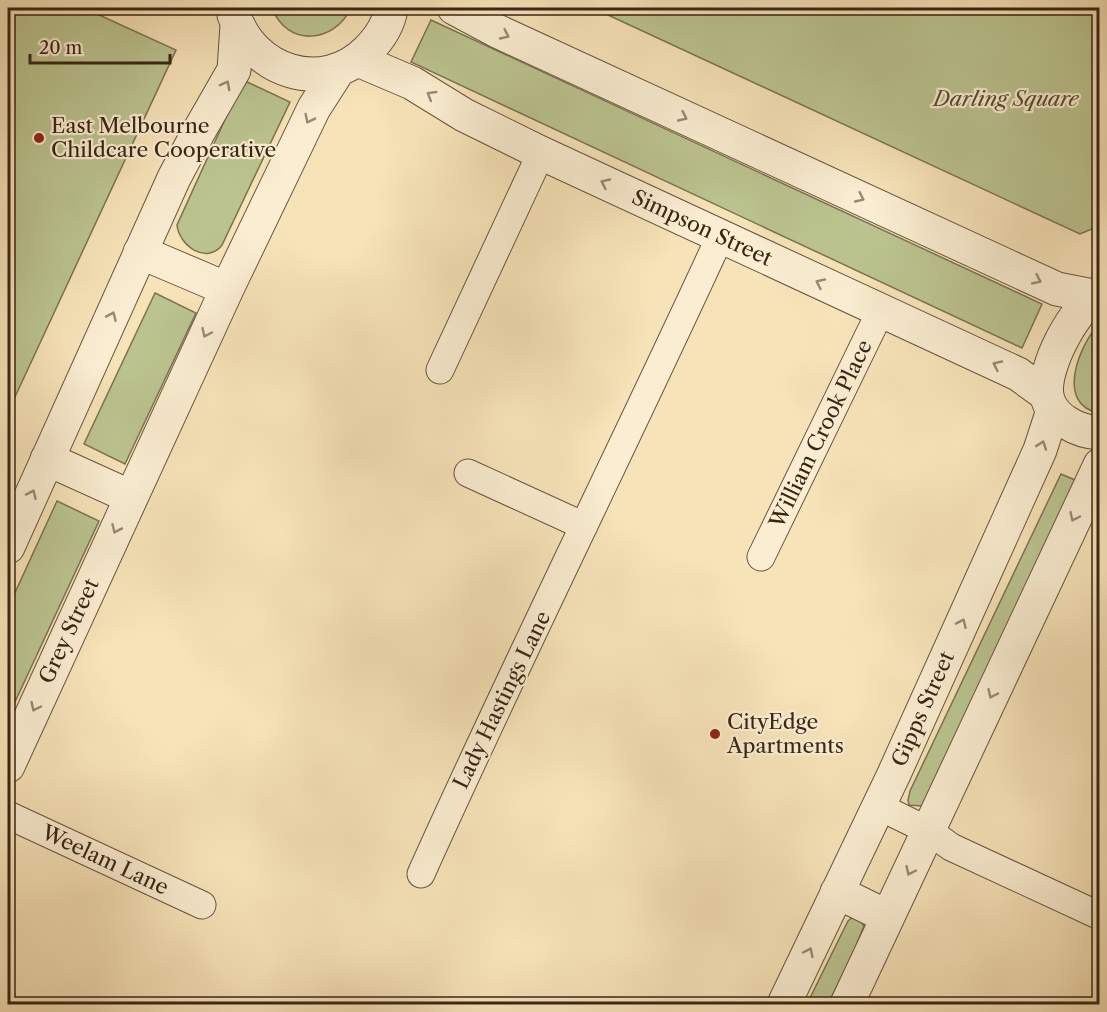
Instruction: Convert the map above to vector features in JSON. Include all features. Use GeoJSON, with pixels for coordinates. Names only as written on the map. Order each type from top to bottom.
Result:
{"type":"FeatureCollection","features":[{"type":"Feature","properties":{"kind":"street","name":"Grey Street"},"geometry":{"type":"LineString","coordinates":[[8,766],[227,289],[314,108],[349,65],[378,41],[390,16],[391,8]]}},
{"type":"Feature","properties":{"kind":"street"},"geometry":{"type":"LineString","coordinates":[[454,8],[497,31],[1057,289],[1096,294]]}},
{"type":"Feature","properties":{"kind":"street"},"geometry":{"type":"LineString","coordinates":[[232,13],[250,46],[269,62],[291,72],[316,74],[349,65]]}},
{"type":"Feature","properties":{"kind":"street"},"geometry":{"type":"LineString","coordinates":[[8,548],[140,252],[199,131],[234,70],[232,13]]}},
{"type":"Feature","properties":{"kind":"street","name":"Simpson Street"},"geometry":{"type":"LineString","coordinates":[[349,65],[412,83],[464,115],[541,153],[1018,374],[1050,403],[1066,422],[1088,433],[1100,433]]}},
{"type":"Feature","properties":{"kind":"street"},"geometry":{"type":"LineString","coordinates":[[140,252],[227,289]]}},
{"type":"Feature","properties":{"kind":"street","name":"Gipps Street"},"geometry":{"type":"LineString","coordinates":[[784,1005],[878,806],[1040,450],[1050,403],[1051,367],[1061,341],[1076,315],[1096,294]]}},
{"type":"Feature","properties":{"kind":"street"},"geometry":{"type":"LineString","coordinates":[[47,459],[131,497]]}},
{"type":"Feature","properties":{"kind":"street"},"geometry":{"type":"LineString","coordinates":[[847,1005],[1100,465]]}},
{"type":"Feature","properties":{"kind":"street"},"geometry":{"type":"LineString","coordinates":[[837,892],[888,917]]}},
{"type":"Feature","properties":{"kind":"lane"},"geometry":{"type":"LineString","coordinates":[[440,370],[541,153]]}},
{"type":"Feature","properties":{"kind":"lane","name":"Lady Hastings Lane"},"geometry":{"type":"LineString","coordinates":[[421,874],[495,711],[720,237]]}},
{"type":"Feature","properties":{"kind":"lane","name":"William Crook Place"},"geometry":{"type":"LineString","coordinates":[[761,557],[881,310]]}},
{"type":"Feature","properties":{"kind":"lane"},"geometry":{"type":"LineString","coordinates":[[468,473],[584,526]]}},
{"type":"Feature","properties":{"kind":"lane"},"geometry":{"type":"LineString","coordinates":[[878,806],[929,831],[951,847],[1100,916]]}},
{"type":"Feature","properties":{"kind":"lane","name":"Weelam Lane"},"geometry":{"type":"LineString","coordinates":[[8,815],[202,905]]}},
{"type":"Feature","properties":{"kind":"green space"},"geometry":{"type":"Polygon","coordinates":[[[8,8],[84,8],[176,50],[8,412],[8,8]]]}},
{"type":"Feature","properties":{"kind":"green space"},"geometry":{"type":"Polygon","coordinates":[[[272,8],[351,8],[334,29],[311,36],[299,35],[288,30],[279,21],[272,8]]]}},
{"type":"Feature","properties":{"kind":"green space","name":"Darling Square"},"geometry":{"type":"Polygon","coordinates":[[[593,8],[1099,8],[1099,226],[1080,234],[593,8]]]}},
{"type":"Feature","properties":{"kind":"green space"},"geometry":{"type":"Polygon","coordinates":[[[431,20],[1042,304],[1022,348],[411,62],[431,20]]]}},
{"type":"Feature","properties":{"kind":"green space"},"geometry":{"type":"Polygon","coordinates":[[[243,80],[290,102],[222,245],[216,251],[202,253],[188,246],[179,233],[177,225],[243,80]]]}},
{"type":"Feature","properties":{"kind":"green space"},"geometry":{"type":"Polygon","coordinates":[[[155,293],[196,313],[125,464],[84,444],[155,293]]]}},
{"type":"Feature","properties":{"kind":"green space"},"geometry":{"type":"Polygon","coordinates":[[[1099,324],[1099,413],[1086,408],[1078,399],[1074,387],[1075,373],[1084,346],[1099,324]]]}},
{"type":"Feature","properties":{"kind":"green space"},"geometry":{"type":"Polygon","coordinates":[[[1061,474],[1075,480],[926,802],[921,806],[909,805],[910,791],[1061,474]]]}},
{"type":"Feature","properties":{"kind":"green space"},"geometry":{"type":"Polygon","coordinates":[[[57,501],[99,521],[8,717],[8,608],[57,501]]]}},
{"type":"Feature","properties":{"kind":"green space"},"geometry":{"type":"Polygon","coordinates":[[[853,917],[859,919],[864,926],[828,1004],[807,1004],[848,921],[853,917]]]}},
{"type":"Feature","properties":{"kind":"place","name":"East Melbourne Childcare Cooperative"},"geometry":{"type":"Point","coordinates":[39,138]}},
{"type":"Feature","properties":{"kind":"place","name":"CityEdge Apartments"},"geometry":{"type":"Point","coordinates":[715,734]}}]}
